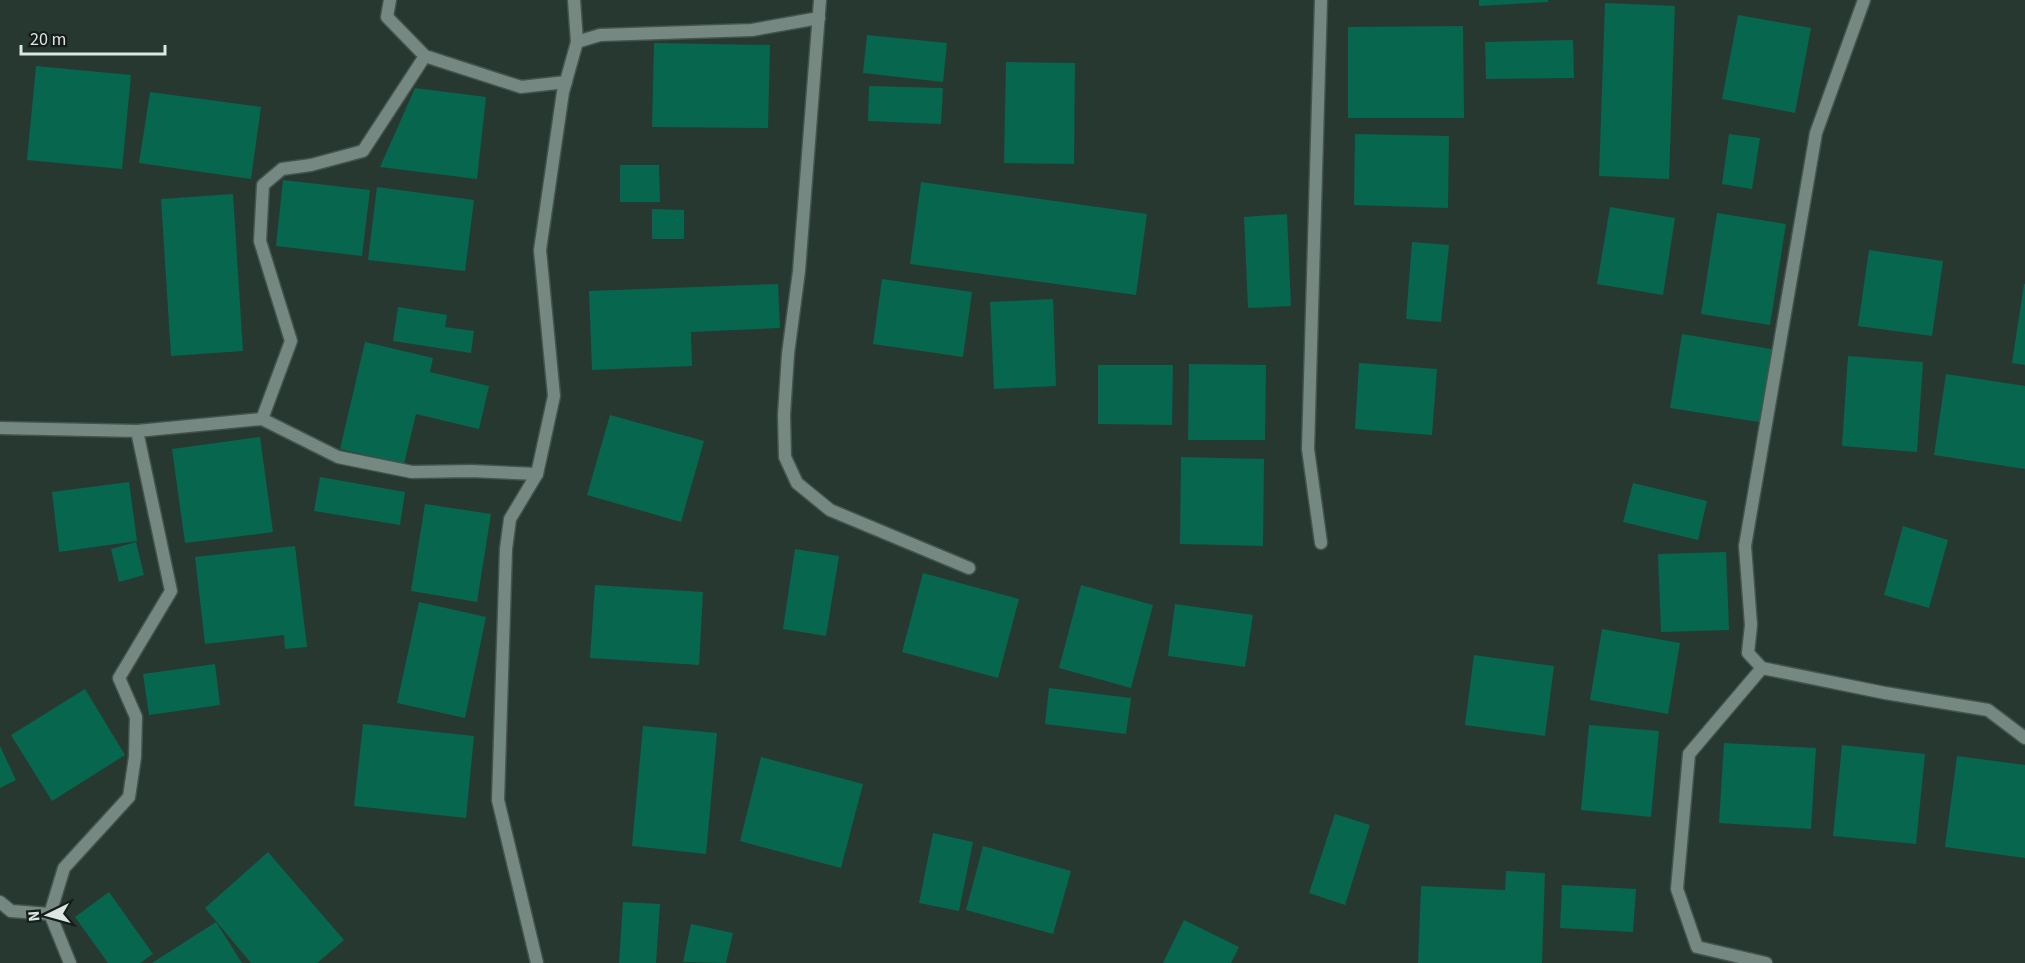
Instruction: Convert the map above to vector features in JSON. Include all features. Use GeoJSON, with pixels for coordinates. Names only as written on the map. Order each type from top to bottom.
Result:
{"type":"FeatureCollection","features":[{"type":"Feature","properties":{"kind":"street"},"geometry":{"type":"LineString","coordinates":[[390,0],[387,17],[425,56],[520,87],[566,82]]}},
{"type":"Feature","properties":{"kind":"street"},"geometry":{"type":"LineString","coordinates":[[537,963],[498,800],[506,549],[510,519],[537,474],[554,396],[540,250],[566,82],[577,42],[574,0]]}},
{"type":"Feature","properties":{"kind":"street"},"geometry":{"type":"LineString","coordinates":[[820,0],[799,271],[788,354],[784,414],[785,457],[797,483],[830,510],[969,568]]}},
{"type":"Feature","properties":{"kind":"street"},"geometry":{"type":"LineString","coordinates":[[1321,0],[1308,449],[1321,543]]}},
{"type":"Feature","properties":{"kind":"street"},"geometry":{"type":"LineString","coordinates":[[1864,0],[1816,133],[1745,546],[1751,625],[1748,653],[1762,668],[1885,693],[1988,710],[2025,738]]}},
{"type":"Feature","properties":{"kind":"street"},"geometry":{"type":"LineString","coordinates":[[577,42],[600,35],[752,30],[819,18]]}},
{"type":"Feature","properties":{"kind":"street"},"geometry":{"type":"LineString","coordinates":[[262,419],[291,341],[260,241],[263,185],[282,169],[311,165],[363,151],[425,56]]}},
{"type":"Feature","properties":{"kind":"street"},"geometry":{"type":"LineString","coordinates":[[0,428],[136,431],[262,419],[338,457],[412,472],[471,471],[537,474]]}},
{"type":"Feature","properties":{"kind":"street"},"geometry":{"type":"LineString","coordinates":[[70,963],[50,914],[64,868],[129,797],[135,756],[136,717],[119,678],[171,591],[136,431]]}},
{"type":"Feature","properties":{"kind":"street"},"geometry":{"type":"LineString","coordinates":[[1762,668],[1689,754],[1677,889],[1697,947],[1766,963]]}},
{"type":"Feature","properties":{"kind":"street"},"geometry":{"type":"LineString","coordinates":[[0,902],[11,911],[50,914]]}},
{"type":"Feature","properties":{"kind":"building"},"geometry":{"type":"Polygon","coordinates":[[[1479,0],[1548,0],[1548,2],[1479,6],[1479,0]]]}},
{"type":"Feature","properties":{"kind":"building"},"geometry":{"type":"Polygon","coordinates":[[[1605,3],[1675,6],[1669,179],[1599,176],[1605,3]]]}},
{"type":"Feature","properties":{"kind":"building"},"geometry":{"type":"Polygon","coordinates":[[[1738,15],[1811,28],[1795,113],[1722,99],[1738,15]]]}},
{"type":"Feature","properties":{"kind":"building"},"geometry":{"type":"Polygon","coordinates":[[[1463,26],[1464,118],[1348,118],[1348,27],[1463,26]]]}},
{"type":"Feature","properties":{"kind":"building"},"geometry":{"type":"Polygon","coordinates":[[[867,35],[947,43],[943,82],[863,73],[867,35]]]}},
{"type":"Feature","properties":{"kind":"building"},"geometry":{"type":"Polygon","coordinates":[[[1573,40],[1574,78],[1486,79],[1485,42],[1573,40]]]}},
{"type":"Feature","properties":{"kind":"building"},"geometry":{"type":"Polygon","coordinates":[[[654,43],[770,45],[768,128],[652,127],[654,43]]]}},
{"type":"Feature","properties":{"kind":"building"},"geometry":{"type":"Polygon","coordinates":[[[1006,62],[1075,63],[1074,164],[1004,163],[1006,62]]]}},
{"type":"Feature","properties":{"kind":"building"},"geometry":{"type":"Polygon","coordinates":[[[36,66],[131,75],[122,169],[27,160],[36,66]]]}},
{"type":"Feature","properties":{"kind":"building"},"geometry":{"type":"Polygon","coordinates":[[[869,86],[943,88],[941,124],[868,121],[869,86]]]}},
{"type":"Feature","properties":{"kind":"building"},"geometry":{"type":"Polygon","coordinates":[[[415,88],[486,97],[477,179],[380,167],[415,88]]]}},
{"type":"Feature","properties":{"kind":"building"},"geometry":{"type":"Polygon","coordinates":[[[150,92],[261,107],[251,179],[139,163],[150,92]]]}},
{"type":"Feature","properties":{"kind":"building"},"geometry":{"type":"Polygon","coordinates":[[[1355,134],[1449,136],[1448,208],[1354,205],[1355,134]]]}},
{"type":"Feature","properties":{"kind":"building"},"geometry":{"type":"Polygon","coordinates":[[[1729,134],[1760,138],[1752,189],[1722,184],[1729,134]]]}},
{"type":"Feature","properties":{"kind":"building"},"geometry":{"type":"Polygon","coordinates":[[[620,165],[659,165],[660,202],[620,202],[620,165]]]}},
{"type":"Feature","properties":{"kind":"building"},"geometry":{"type":"Polygon","coordinates":[[[283,180],[370,190],[362,256],[276,246],[283,180]]]}},
{"type":"Feature","properties":{"kind":"building"},"geometry":{"type":"Polygon","coordinates":[[[921,182],[1147,214],[1136,295],[910,264],[921,182]]]}},
{"type":"Feature","properties":{"kind":"building"},"geometry":{"type":"Polygon","coordinates":[[[377,187],[474,200],[465,271],[368,260],[377,187]]]}},
{"type":"Feature","properties":{"kind":"building"},"geometry":{"type":"Polygon","coordinates":[[[233,194],[243,351],[171,356],[161,199],[233,194]]]}},
{"type":"Feature","properties":{"kind":"building"},"geometry":{"type":"Polygon","coordinates":[[[1610,207],[1675,218],[1663,295],[1597,284],[1610,207]]]}},
{"type":"Feature","properties":{"kind":"building"},"geometry":{"type":"Polygon","coordinates":[[[652,209],[684,210],[684,239],[652,239],[652,209]]]}},
{"type":"Feature","properties":{"kind":"building"},"geometry":{"type":"Polygon","coordinates":[[[1717,213],[1786,224],[1770,325],[1701,314],[1717,213]]]}},
{"type":"Feature","properties":{"kind":"building"},"geometry":{"type":"Polygon","coordinates":[[[1287,214],[1291,306],[1248,308],[1244,217],[1287,214]]]}},
{"type":"Feature","properties":{"kind":"building"},"geometry":{"type":"Polygon","coordinates":[[[1412,242],[1449,245],[1441,322],[1406,319],[1412,242]]]}},
{"type":"Feature","properties":{"kind":"building"},"geometry":{"type":"Polygon","coordinates":[[[1869,250],[1943,261],[1932,336],[1858,326],[1869,250]]]}},
{"type":"Feature","properties":{"kind":"building"},"geometry":{"type":"Polygon","coordinates":[[[882,279],[972,292],[963,357],[873,344],[882,279]]]}},
{"type":"Feature","properties":{"kind":"building"},"geometry":{"type":"Polygon","coordinates":[[[778,284],[780,328],[691,332],[692,366],[592,370],[589,291],[778,284]]]}},
{"type":"Feature","properties":{"kind":"building"},"geometry":{"type":"Polygon","coordinates":[[[2025,284],[2025,365],[2012,363],[2025,284]]]}},
{"type":"Feature","properties":{"kind":"building"},"geometry":{"type":"Polygon","coordinates":[[[1053,299],[1056,386],[994,389],[990,302],[1053,299]]]}},
{"type":"Feature","properties":{"kind":"building"},"geometry":{"type":"Polygon","coordinates":[[[398,307],[447,315],[445,327],[474,331],[471,353],[393,341],[398,307]]]}},
{"type":"Feature","properties":{"kind":"building"},"geometry":{"type":"Polygon","coordinates":[[[1682,334],[1777,350],[1765,423],[1670,408],[1682,334]]]}},
{"type":"Feature","properties":{"kind":"building"},"geometry":{"type":"Polygon","coordinates":[[[365,342],[433,358],[430,372],[489,386],[479,429],[416,414],[404,464],[340,449],[365,342]]]}},
{"type":"Feature","properties":{"kind":"building"},"geometry":{"type":"Polygon","coordinates":[[[1848,356],[1923,362],[1917,452],[1842,446],[1848,356]]]}},
{"type":"Feature","properties":{"kind":"building"},"geometry":{"type":"Polygon","coordinates":[[[1359,363],[1437,369],[1432,435],[1355,429],[1359,363]]]}},
{"type":"Feature","properties":{"kind":"building"},"geometry":{"type":"Polygon","coordinates":[[[1189,364],[1266,365],[1265,440],[1188,440],[1189,364]]]}},
{"type":"Feature","properties":{"kind":"building"},"geometry":{"type":"Polygon","coordinates":[[[1098,365],[1173,365],[1172,425],[1098,424],[1098,365]]]}},
{"type":"Feature","properties":{"kind":"building"},"geometry":{"type":"Polygon","coordinates":[[[1946,374],[2025,386],[2025,469],[1934,455],[1946,374]]]}},
{"type":"Feature","properties":{"kind":"building"},"geometry":{"type":"Polygon","coordinates":[[[610,415],[704,441],[681,522],[587,495],[610,415]]]}},
{"type":"Feature","properties":{"kind":"building"},"geometry":{"type":"Polygon","coordinates":[[[260,437],[273,532],[185,543],[172,449],[260,437]]]}},
{"type":"Feature","properties":{"kind":"building"},"geometry":{"type":"Polygon","coordinates":[[[1181,457],[1264,459],[1263,546],[1180,544],[1181,457]]]}},
{"type":"Feature","properties":{"kind":"building"},"geometry":{"type":"Polygon","coordinates":[[[320,477],[405,492],[400,525],[314,511],[320,477]]]}},
{"type":"Feature","properties":{"kind":"building"},"geometry":{"type":"Polygon","coordinates":[[[129,482],[137,541],[59,552],[52,492],[129,482]]]}},
{"type":"Feature","properties":{"kind":"building"},"geometry":{"type":"Polygon","coordinates":[[[1633,483],[1707,501],[1698,540],[1623,522],[1633,483]]]}},
{"type":"Feature","properties":{"kind":"building"},"geometry":{"type":"Polygon","coordinates":[[[425,504],[491,514],[477,602],[411,591],[425,504]]]}},
{"type":"Feature","properties":{"kind":"building"},"geometry":{"type":"Polygon","coordinates":[[[1903,526],[1948,540],[1929,608],[1884,595],[1903,526]]]}},
{"type":"Feature","properties":{"kind":"building"},"geometry":{"type":"Polygon","coordinates":[[[136,542],[144,575],[119,582],[111,549],[136,542]]]}},
{"type":"Feature","properties":{"kind":"building"},"geometry":{"type":"Polygon","coordinates":[[[295,546],[307,647],[285,649],[284,635],[205,644],[195,557],[295,546]]]}},
{"type":"Feature","properties":{"kind":"building"},"geometry":{"type":"Polygon","coordinates":[[[795,549],[839,556],[826,636],[783,629],[795,549]]]}},
{"type":"Feature","properties":{"kind":"building"},"geometry":{"type":"Polygon","coordinates":[[[1726,552],[1729,630],[1661,632],[1658,554],[1726,552]]]}},
{"type":"Feature","properties":{"kind":"building"},"geometry":{"type":"Polygon","coordinates":[[[923,573],[1019,599],[998,678],[902,652],[923,573]]]}},
{"type":"Feature","properties":{"kind":"building"},"geometry":{"type":"Polygon","coordinates":[[[595,585],[703,592],[699,665],[590,658],[595,585]]]}},
{"type":"Feature","properties":{"kind":"building"},"geometry":{"type":"Polygon","coordinates":[[[1081,585],[1153,605],[1131,688],[1059,668],[1081,585]]]}},
{"type":"Feature","properties":{"kind":"building"},"geometry":{"type":"Polygon","coordinates":[[[419,602],[486,617],[465,718],[397,703],[419,602]]]}},
{"type":"Feature","properties":{"kind":"building"},"geometry":{"type":"Polygon","coordinates":[[[1175,604],[1253,615],[1245,667],[1168,656],[1175,604]]]}},
{"type":"Feature","properties":{"kind":"building"},"geometry":{"type":"Polygon","coordinates":[[[1602,629],[1680,643],[1668,714],[1590,700],[1602,629]]]}},
{"type":"Feature","properties":{"kind":"building"},"geometry":{"type":"Polygon","coordinates":[[[1474,655],[1554,666],[1545,736],[1465,725],[1474,655]]]}},
{"type":"Feature","properties":{"kind":"building"},"geometry":{"type":"Polygon","coordinates":[[[215,664],[220,705],[149,715],[143,674],[215,664]]]}},
{"type":"Feature","properties":{"kind":"building"},"geometry":{"type":"Polygon","coordinates":[[[1049,688],[1131,698],[1126,734],[1045,724],[1049,688]]]}},
{"type":"Feature","properties":{"kind":"building"},"geometry":{"type":"Polygon","coordinates":[[[85,689],[125,755],[52,801],[11,735],[85,689]]]}},
{"type":"Feature","properties":{"kind":"building"},"geometry":{"type":"Polygon","coordinates":[[[363,724],[474,736],[466,818],[354,806],[363,724]]]}},
{"type":"Feature","properties":{"kind":"building"},"geometry":{"type":"Polygon","coordinates":[[[1589,725],[1659,731],[1651,817],[1581,810],[1589,725]]]}},
{"type":"Feature","properties":{"kind":"building"},"geometry":{"type":"Polygon","coordinates":[[[643,726],[717,733],[706,854],[632,846],[643,726]]]}},
{"type":"Feature","properties":{"kind":"building"},"geometry":{"type":"Polygon","coordinates":[[[1724,743],[1816,748],[1811,829],[1719,823],[1724,743]]]}},
{"type":"Feature","properties":{"kind":"building"},"geometry":{"type":"Polygon","coordinates":[[[1842,745],[1925,754],[1916,844],[1833,836],[1842,745]]]}},
{"type":"Feature","properties":{"kind":"building"},"geometry":{"type":"Polygon","coordinates":[[[0,746],[16,780],[0,788],[0,746]]]}},
{"type":"Feature","properties":{"kind":"building"},"geometry":{"type":"Polygon","coordinates":[[[1957,756],[2025,765],[2025,858],[1945,847],[1957,756]]]}},
{"type":"Feature","properties":{"kind":"building"},"geometry":{"type":"Polygon","coordinates":[[[761,757],[863,784],[841,868],[740,841],[761,757]]]}},
{"type":"Feature","properties":{"kind":"building"},"geometry":{"type":"Polygon","coordinates":[[[1335,814],[1370,825],[1345,905],[1309,893],[1335,814]]]}},
{"type":"Feature","properties":{"kind":"building"},"geometry":{"type":"Polygon","coordinates":[[[933,833],[973,842],[959,911],[919,903],[933,833]]]}},
{"type":"Feature","properties":{"kind":"building"},"geometry":{"type":"Polygon","coordinates":[[[983,846],[1071,871],[1053,934],[966,910],[983,846]]]}},
{"type":"Feature","properties":{"kind":"building"},"geometry":{"type":"Polygon","coordinates":[[[268,852],[344,940],[317,963],[251,963],[205,908],[268,852]]]}},
{"type":"Feature","properties":{"kind":"building"},"geometry":{"type":"Polygon","coordinates":[[[1506,871],[1545,873],[1542,963],[1418,963],[1421,886],[1505,890],[1506,871]]]}},
{"type":"Feature","properties":{"kind":"building"},"geometry":{"type":"Polygon","coordinates":[[[1562,885],[1636,889],[1633,932],[1560,928],[1562,885]]]}},
{"type":"Feature","properties":{"kind":"building"},"geometry":{"type":"Polygon","coordinates":[[[109,892],[153,954],[140,963],[108,963],[75,917],[109,892]]]}},
{"type":"Feature","properties":{"kind":"building"},"geometry":{"type":"Polygon","coordinates":[[[623,902],[660,904],[656,963],[619,963],[623,902]]]}},
{"type":"Feature","properties":{"kind":"building"},"geometry":{"type":"Polygon","coordinates":[[[1184,920],[1239,947],[1231,963],[1163,963],[1184,920]]]}},
{"type":"Feature","properties":{"kind":"building"},"geometry":{"type":"Polygon","coordinates":[[[216,922],[242,963],[152,963],[216,922]]]}},
{"type":"Feature","properties":{"kind":"building"},"geometry":{"type":"Polygon","coordinates":[[[691,924],[733,933],[726,963],[683,962],[691,924]]]}}]}
